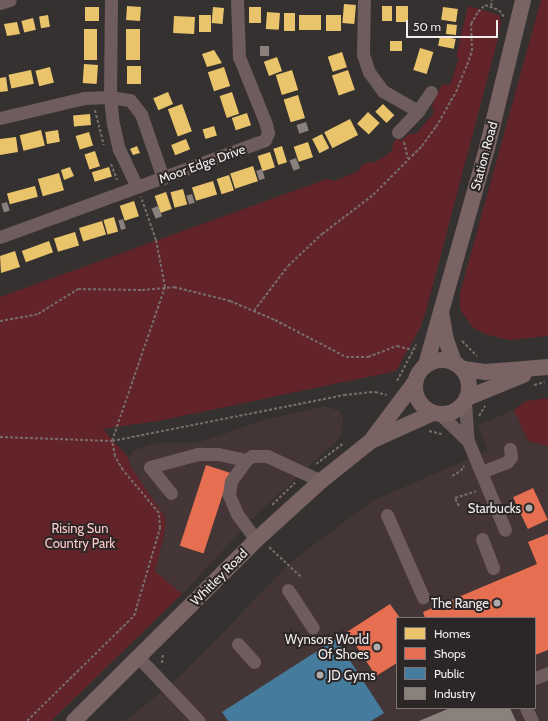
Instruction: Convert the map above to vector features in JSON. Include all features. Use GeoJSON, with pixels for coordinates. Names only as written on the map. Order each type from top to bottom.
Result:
{"type":"FeatureCollection","features":[{"type":"Feature","properties":{"kind":"main road","name":"Station Road"},"geometry":{"type":"LineString","coordinates":[[426,365],[487,148],[522,0]]}},
{"type":"Feature","properties":{"kind":"main road","name":"Station Road"},"geometry":{"type":"LineString","coordinates":[[441,310],[446,340],[459,366]]}},
{"type":"Feature","properties":{"kind":"main road"},"geometry":{"type":"LineString","coordinates":[[441,360],[485,372],[542,369],[466,400],[455,411],[437,414],[418,403],[415,382],[426,365],[441,360]]}},
{"type":"Feature","properties":{"kind":"main road"},"geometry":{"type":"LineString","coordinates":[[459,366],[469,382],[466,400]]}},
{"type":"Feature","properties":{"kind":"main road","name":"Whitley Road"},"geometry":{"type":"LineString","coordinates":[[74,721],[138,657],[261,542],[321,481],[371,441],[415,382]]}},
{"type":"Feature","properties":{"kind":"main road","name":"Whitley Road"},"geometry":{"type":"LineString","coordinates":[[371,441],[437,414]]}},
{"type":"Feature","properties":{"kind":"street"},"geometry":{"type":"LineString","coordinates":[[0,3],[10,0]]}},
{"type":"Feature","properties":{"kind":"street"},"geometry":{"type":"LineString","coordinates":[[111,0],[110,97],[115,136],[137,187]]}},
{"type":"Feature","properties":{"kind":"street","name":"Moor Edge Drive"},"geometry":{"type":"LineString","coordinates":[[0,237],[260,142],[268,137],[266,124],[239,57],[237,0]]}},
{"type":"Feature","properties":{"kind":"street"},"geometry":{"type":"LineString","coordinates":[[364,0],[363,54],[369,72],[383,91],[418,111]]}},
{"type":"Feature","properties":{"kind":"street"},"geometry":{"type":"LineString","coordinates":[[398,132],[418,111],[431,92]]}},
{"type":"Feature","properties":{"kind":"street"},"geometry":{"type":"LineString","coordinates":[[0,118],[64,102],[110,97],[130,100],[136,106],[163,178]]}},
{"type":"Feature","properties":{"kind":"street"},"geometry":{"type":"LineString","coordinates":[[466,400],[468,441],[505,530]]}},
{"type":"Feature","properties":{"kind":"street"},"geometry":{"type":"LineString","coordinates":[[437,414],[468,441]]}},
{"type":"Feature","properties":{"kind":"street"},"geometry":{"type":"LineString","coordinates":[[481,472],[507,462],[511,457],[510,449]]}},
{"type":"Feature","properties":{"kind":"street"},"geometry":{"type":"LineString","coordinates":[[170,493],[150,467],[198,454],[218,454],[246,460]]}},
{"type":"Feature","properties":{"kind":"street"},"geometry":{"type":"LineString","coordinates":[[261,542],[237,514],[229,495],[231,482],[246,460],[252,456],[267,456],[321,481]]}},
{"type":"Feature","properties":{"kind":"street"},"geometry":{"type":"LineString","coordinates":[[387,515],[424,597]]}},
{"type":"Feature","properties":{"kind":"street"},"geometry":{"type":"LineString","coordinates":[[482,539],[493,568]]}},
{"type":"Feature","properties":{"kind":"street"},"geometry":{"type":"LineString","coordinates":[[288,590],[313,628]]}},
{"type":"Feature","properties":{"kind":"street"},"geometry":{"type":"LineString","coordinates":[[238,644],[254,662]]}},
{"type":"Feature","properties":{"kind":"street"},"geometry":{"type":"LineString","coordinates":[[138,657],[199,721]]}},
{"type":"Feature","properties":{"kind":"street"},"geometry":{"type":"LineString","coordinates":[[536,678],[548,673]]}},
{"type":"Feature","properties":{"kind":"street"},"geometry":{"type":"LineString","coordinates":[[526,709],[532,721]]}},
{"type":"Feature","properties":{"kind":"path"},"geometry":{"type":"LineString","coordinates":[[491,6],[492,0]]}},
{"type":"Feature","properties":{"kind":"path"},"geometry":{"type":"LineString","coordinates":[[254,311],[288,266],[322,234],[373,195],[408,159],[436,127],[456,92],[472,51],[471,24],[485,5]]}},
{"type":"Feature","properties":{"kind":"path"},"geometry":{"type":"LineString","coordinates":[[398,132],[404,142],[408,159]]}},
{"type":"Feature","properties":{"kind":"path"},"geometry":{"type":"LineString","coordinates":[[27,721],[131,620],[138,610],[160,528],[161,518],[120,466],[115,456],[112,441],[165,287],[156,240],[137,187]]}},
{"type":"Feature","properties":{"kind":"path"},"geometry":{"type":"LineString","coordinates":[[0,321],[38,314],[73,289],[142,290],[165,287],[203,293],[254,311],[351,358],[368,357],[397,346],[414,350]]}},
{"type":"Feature","properties":{"kind":"path"},"geometry":{"type":"LineString","coordinates":[[458,336],[479,358]]}},
{"type":"Feature","properties":{"kind":"path"},"geometry":{"type":"LineString","coordinates":[[0,437],[112,441],[344,395],[375,392],[401,402]]}},
{"type":"Feature","properties":{"kind":"path"},"geometry":{"type":"LineString","coordinates":[[423,431],[448,437]]}},
{"type":"Feature","properties":{"kind":"path"},"geometry":{"type":"LineString","coordinates":[[452,476],[463,469],[463,460]]}},
{"type":"Feature","properties":{"kind":"path"},"geometry":{"type":"LineString","coordinates":[[459,506],[455,498],[477,491]]}},
{"type":"Feature","properties":{"kind":"path"},"geometry":{"type":"LineString","coordinates":[[261,542],[302,578]]}},
{"type":"Feature","properties":{"kind":"shaded area"},"geometry":{"type":"Polygon","coordinates":[[[326,406],[339,411],[343,417],[343,426],[339,439],[258,513],[182,594],[155,571],[165,531],[165,517],[130,466],[128,457],[135,450],[157,443],[197,443],[268,419],[326,406]]]}},
{"type":"Feature","properties":{"kind":"shaded area"},"geometry":{"type":"Polygon","coordinates":[[[514,410],[528,441],[548,446],[548,721],[125,721],[180,677],[292,561],[372,501],[488,451],[478,425],[514,410]]]}},
{"type":"Feature","properties":{"kind":"green space"},"geometry":{"type":"Polygon","coordinates":[[[541,0],[548,0],[548,336],[510,340],[488,335],[473,328],[460,309],[460,293],[541,0]]]}},
{"type":"Feature","properties":{"kind":"green space","name":"Rising Sun Country Park"},"geometry":{"type":"Polygon","coordinates":[[[468,6],[499,15],[501,22],[426,311],[420,328],[396,371],[163,420],[103,429],[128,457],[130,466],[165,517],[165,531],[155,571],[182,594],[51,721],[0,721],[0,297],[327,179],[334,181],[359,171],[361,166],[368,162],[373,163],[384,157],[392,151],[393,143],[398,138],[401,141],[409,134],[416,134],[434,113],[432,106],[442,84],[450,85],[459,58],[456,57],[468,6]]]}},
{"type":"Feature","properties":{"kind":"green space"},"geometry":{"type":"Polygon","coordinates":[[[548,398],[548,446],[528,441],[514,410],[526,401],[548,398]]]}},
{"type":"Feature","properties":{"kind":"building: Homes"},"geometry":{"type":"Polygon","coordinates":[[[344,4],[356,5],[354,24],[342,23],[344,4]]]}},
{"type":"Feature","properties":{"kind":"building: Homes"},"geometry":{"type":"Polygon","coordinates":[[[127,6],[141,7],[140,21],[126,20],[127,6]]]}},
{"type":"Feature","properties":{"kind":"building: Homes"},"geometry":{"type":"Polygon","coordinates":[[[382,6],[392,6],[392,21],[382,21],[382,6]]]}},
{"type":"Feature","properties":{"kind":"building: Homes"},"geometry":{"type":"Polygon","coordinates":[[[396,6],[408,6],[408,22],[396,22],[396,6]]]}},
{"type":"Feature","properties":{"kind":"building: Homes"},"geometry":{"type":"Polygon","coordinates":[[[85,7],[99,7],[99,21],[85,21],[85,7]]]}},
{"type":"Feature","properties":{"kind":"building: Homes"},"geometry":{"type":"Polygon","coordinates":[[[213,7],[224,8],[223,24],[212,23],[213,7]]]}},
{"type":"Feature","properties":{"kind":"building: Homes"},"geometry":{"type":"Polygon","coordinates":[[[249,7],[261,7],[261,23],[249,23],[249,7]]]}},
{"type":"Feature","properties":{"kind":"building: Homes"},"geometry":{"type":"Polygon","coordinates":[[[443,7],[458,9],[456,22],[441,20],[443,7]]]}},
{"type":"Feature","properties":{"kind":"building: Homes"},"geometry":{"type":"Polygon","coordinates":[[[267,12],[280,13],[279,30],[266,29],[267,12]]]}},
{"type":"Feature","properties":{"kind":"building: Homes"},"geometry":{"type":"Polygon","coordinates":[[[284,13],[295,13],[295,31],[284,31],[284,13]]]}},
{"type":"Feature","properties":{"kind":"building: Homes"},"geometry":{"type":"Polygon","coordinates":[[[48,15],[50,27],[41,28],[39,16],[48,15]]]}},
{"type":"Feature","properties":{"kind":"building: Homes"},"geometry":{"type":"Polygon","coordinates":[[[199,15],[211,15],[211,32],[199,32],[199,15]]]}},
{"type":"Feature","properties":{"kind":"building: Homes"},"geometry":{"type":"Polygon","coordinates":[[[299,15],[321,15],[321,30],[299,30],[299,15]]]}},
{"type":"Feature","properties":{"kind":"building: Homes"},"geometry":{"type":"Polygon","coordinates":[[[326,15],[341,15],[341,31],[326,31],[326,15]]]}},
{"type":"Feature","properties":{"kind":"building: Homes"},"geometry":{"type":"Polygon","coordinates":[[[174,16],[195,17],[194,34],[173,33],[174,16]]]}},
{"type":"Feature","properties":{"kind":"building: Homes"},"geometry":{"type":"Polygon","coordinates":[[[33,18],[36,30],[24,33],[21,21],[33,18]]]}},
{"type":"Feature","properties":{"kind":"building: Homes"},"geometry":{"type":"Polygon","coordinates":[[[17,22],[20,34],[7,36],[4,24],[17,22]]]}},
{"type":"Feature","properties":{"kind":"building: Homes"},"geometry":{"type":"Polygon","coordinates":[[[447,24],[457,25],[456,35],[446,34],[447,24]]]}},
{"type":"Feature","properties":{"kind":"building: Homes"},"geometry":{"type":"Polygon","coordinates":[[[84,29],[97,29],[97,60],[84,60],[84,29]]]}},
{"type":"Feature","properties":{"kind":"building: Homes"},"geometry":{"type":"Polygon","coordinates":[[[126,29],[140,29],[140,60],[126,60],[126,29]]]}},
{"type":"Feature","properties":{"kind":"building: Homes"},"geometry":{"type":"Polygon","coordinates":[[[440,36],[456,39],[454,49],[438,46],[440,36]]]}},
{"type":"Feature","properties":{"kind":"building: Homes"},"geometry":{"type":"Polygon","coordinates":[[[390,41],[402,41],[402,51],[390,51],[390,41]]]}},
{"type":"Feature","properties":{"kind":"building: Homes"},"geometry":{"type":"Polygon","coordinates":[[[420,48],[433,52],[427,74],[413,70],[420,48]]]}},
{"type":"Feature","properties":{"kind":"building: Homes"},"geometry":{"type":"Polygon","coordinates":[[[214,50],[222,63],[207,67],[202,54],[214,50]]]}},
{"type":"Feature","properties":{"kind":"building: Homes"},"geometry":{"type":"Polygon","coordinates":[[[342,52],[347,67],[333,72],[328,57],[342,52]]]}},
{"type":"Feature","properties":{"kind":"building: Homes"},"geometry":{"type":"Polygon","coordinates":[[[277,57],[282,71],[269,76],[264,62],[277,57]]]}},
{"type":"Feature","properties":{"kind":"building: Homes"},"geometry":{"type":"Polygon","coordinates":[[[84,64],[98,65],[97,84],[83,83],[84,64]]]}},
{"type":"Feature","properties":{"kind":"building: Homes"},"geometry":{"type":"Polygon","coordinates":[[[127,66],[141,66],[141,84],[127,84],[127,66]]]}},
{"type":"Feature","properties":{"kind":"building: Homes"},"geometry":{"type":"Polygon","coordinates":[[[50,67],[54,83],[39,86],[35,71],[50,67]]]}},
{"type":"Feature","properties":{"kind":"building: Homes"},"geometry":{"type":"Polygon","coordinates":[[[224,67],[230,86],[214,91],[208,72],[224,67]]]}},
{"type":"Feature","properties":{"kind":"building: Homes"},"geometry":{"type":"Polygon","coordinates":[[[31,70],[34,84],[11,88],[9,75],[31,70]]]}},
{"type":"Feature","properties":{"kind":"building: Homes"},"geometry":{"type":"Polygon","coordinates":[[[292,70],[298,90],[282,95],[276,75],[292,70]]]}},
{"type":"Feature","properties":{"kind":"building: Homes"},"geometry":{"type":"Polygon","coordinates":[[[348,70],[355,90],[339,95],[332,76],[348,70]]]}},
{"type":"Feature","properties":{"kind":"building: Homes"},"geometry":{"type":"Polygon","coordinates":[[[6,77],[8,91],[0,92],[0,78],[6,77]]]}},
{"type":"Feature","properties":{"kind":"building: Homes"},"geometry":{"type":"Polygon","coordinates":[[[168,92],[173,104],[158,110],[153,98],[168,92]]]}},
{"type":"Feature","properties":{"kind":"building: Homes"},"geometry":{"type":"Polygon","coordinates":[[[232,92],[239,114],[227,118],[220,96],[232,92]]]}},
{"type":"Feature","properties":{"kind":"building: Homes"},"geometry":{"type":"Polygon","coordinates":[[[298,95],[305,118],[291,122],[284,99],[298,95]]]}},
{"type":"Feature","properties":{"kind":"building: Homes"},"geometry":{"type":"Polygon","coordinates":[[[182,104],[192,131],[178,136],[168,109],[182,104]]]}},
{"type":"Feature","properties":{"kind":"building: Homes"},"geometry":{"type":"Polygon","coordinates":[[[383,104],[394,115],[387,123],[375,112],[383,104]]]}},
{"type":"Feature","properties":{"kind":"building: Homes"},"geometry":{"type":"Polygon","coordinates":[[[368,112],[380,123],[369,135],[357,124],[368,112]]]}},
{"type":"Feature","properties":{"kind":"building: Homes"},"geometry":{"type":"Polygon","coordinates":[[[247,113],[251,125],[236,130],[232,118],[247,113]]]}},
{"type":"Feature","properties":{"kind":"building: Homes"},"geometry":{"type":"Polygon","coordinates":[[[90,114],[91,125],[74,126],[73,115],[90,114]]]}},
{"type":"Feature","properties":{"kind":"building: Homes"},"geometry":{"type":"Polygon","coordinates":[[[350,119],[358,135],[332,148],[324,132],[350,119]]]}},
{"type":"Feature","properties":{"kind":"building: Homes"},"geometry":{"type":"Polygon","coordinates":[[[214,126],[217,136],[205,139],[203,130],[214,126]]]}},
{"type":"Feature","properties":{"kind":"building: Homes"},"geometry":{"type":"Polygon","coordinates":[[[41,130],[45,146],[24,151],[20,135],[41,130]]]}},
{"type":"Feature","properties":{"kind":"building: Homes"},"geometry":{"type":"Polygon","coordinates":[[[58,130],[60,142],[47,144],[45,132],[58,130]]]}},
{"type":"Feature","properties":{"kind":"building: Homes"},"geometry":{"type":"Polygon","coordinates":[[[89,132],[93,145],[80,149],[76,136],[89,132]]]}},
{"type":"Feature","properties":{"kind":"building: Homes"},"geometry":{"type":"Polygon","coordinates":[[[322,134],[329,148],[319,153],[312,139],[322,134]]]}},
{"type":"Feature","properties":{"kind":"building: Homes"},"geometry":{"type":"Polygon","coordinates":[[[16,137],[18,152],[0,155],[0,139],[16,137]]]}},
{"type":"Feature","properties":{"kind":"building: Homes"},"geometry":{"type":"Polygon","coordinates":[[[186,139],[190,149],[175,155],[171,145],[186,139]]]}},
{"type":"Feature","properties":{"kind":"building: Homes"},"geometry":{"type":"Polygon","coordinates":[[[308,142],[313,157],[299,162],[294,147],[308,142]]]}},
{"type":"Feature","properties":{"kind":"building: Homes"},"geometry":{"type":"Polygon","coordinates":[[[137,146],[140,153],[133,155],[130,149],[137,146]]]}},
{"type":"Feature","properties":{"kind":"building: Homes"},"geometry":{"type":"Polygon","coordinates":[[[282,146],[287,162],[278,165],[273,149],[282,146]]]}},
{"type":"Feature","properties":{"kind":"building: Homes"},"geometry":{"type":"Polygon","coordinates":[[[95,151],[100,166],[89,170],[85,154],[95,151]]]}},
{"type":"Feature","properties":{"kind":"building: Homes"},"geometry":{"type":"Polygon","coordinates":[[[270,152],[275,167],[263,171],[258,156],[270,152]]]}},
{"type":"Feature","properties":{"kind":"building: Homes"},"geometry":{"type":"Polygon","coordinates":[[[253,166],[258,181],[235,189],[230,173],[253,166]]]}},
{"type":"Feature","properties":{"kind":"building: Homes"},"geometry":{"type":"Polygon","coordinates":[[[70,167],[74,176],[64,180],[61,170],[70,167]]]}},
{"type":"Feature","properties":{"kind":"building: Homes"},"geometry":{"type":"Polygon","coordinates":[[[109,167],[112,177],[95,182],[92,172],[109,167]]]}},
{"type":"Feature","properties":{"kind":"building: Homes"},"geometry":{"type":"Polygon","coordinates":[[[59,173],[64,190],[43,196],[38,179],[59,173]]]}},
{"type":"Feature","properties":{"kind":"building: Homes"},"geometry":{"type":"Polygon","coordinates":[[[229,175],[234,190],[222,194],[217,179],[229,175]]]}},
{"type":"Feature","properties":{"kind":"building: Homes"},"geometry":{"type":"Polygon","coordinates":[[[213,181],[217,194],[196,201],[192,187],[213,181]]]}},
{"type":"Feature","properties":{"kind":"building: Homes"},"geometry":{"type":"Polygon","coordinates":[[[35,186],[38,197],[10,204],[7,194],[35,186]]]}},
{"type":"Feature","properties":{"kind":"building: Homes"},"geometry":{"type":"Polygon","coordinates":[[[183,189],[187,204],[175,208],[170,192],[183,189]]]}},
{"type":"Feature","properties":{"kind":"building: Homes"},"geometry":{"type":"Polygon","coordinates":[[[166,192],[172,209],[161,213],[155,196],[166,192]]]}},
{"type":"Feature","properties":{"kind":"building: Homes"},"geometry":{"type":"Polygon","coordinates":[[[134,201],[139,216],[125,221],[120,206],[134,201]]]}},
{"type":"Feature","properties":{"kind":"building: Homes"},"geometry":{"type":"Polygon","coordinates":[[[114,217],[118,231],[108,234],[103,220],[114,217]]]}},
{"type":"Feature","properties":{"kind":"building: Homes"},"geometry":{"type":"Polygon","coordinates":[[[102,221],[106,234],[83,241],[79,228],[102,221]]]}},
{"type":"Feature","properties":{"kind":"building: Homes"},"geometry":{"type":"Polygon","coordinates":[[[75,232],[79,245],[58,252],[54,238],[75,232]]]}},
{"type":"Feature","properties":{"kind":"building: Homes"},"geometry":{"type":"Polygon","coordinates":[[[49,241],[53,252],[26,262],[22,251],[49,241]]]}},
{"type":"Feature","properties":{"kind":"building: Homes"},"geometry":{"type":"Polygon","coordinates":[[[15,251],[20,267],[1,273],[0,256],[15,251]]]}},
{"type":"Feature","properties":{"kind":"building: Shops"},"geometry":{"type":"Polygon","coordinates":[[[206,465],[230,473],[204,554],[180,546],[206,465]]]}},
{"type":"Feature","properties":{"kind":"building: Shops"},"geometry":{"type":"Polygon","coordinates":[[[533,488],[548,520],[528,529],[513,497],[533,488]]]}},
{"type":"Feature","properties":{"kind":"building: Shops","name":"The Range"},"geometry":{"type":"Polygon","coordinates":[[[548,534],[548,650],[536,655],[536,617],[425,617],[423,612],[537,564],[528,542],[548,534]]]}},
{"type":"Feature","properties":{"kind":"building: Shops","name":"Wynsors World Of Shoes"},"geometry":{"type":"Polygon","coordinates":[[[390,604],[399,617],[396,617],[396,664],[376,676],[347,632],[390,604]]]}},
{"type":"Feature","properties":{"kind":"building: Public","name":"JD Gyms"},"geometry":{"type":"Polygon","coordinates":[[[336,639],[384,713],[371,721],[228,721],[222,712],[336,639]]]}},
{"type":"Feature","properties":{"kind":"building: Industry"},"geometry":{"type":"Polygon","coordinates":[[[260,46],[269,46],[269,56],[260,56],[260,46]]]}},
{"type":"Feature","properties":{"kind":"building: Industry"},"geometry":{"type":"Polygon","coordinates":[[[306,122],[309,131],[299,134],[296,125],[306,122]]]}},
{"type":"Feature","properties":{"kind":"building: Industry"},"geometry":{"type":"Polygon","coordinates":[[[296,158],[300,168],[294,171],[290,161],[296,158]]]}},
{"type":"Feature","properties":{"kind":"building: Industry"},"geometry":{"type":"Polygon","coordinates":[[[262,169],[265,179],[259,180],[256,171],[262,169]]]}},
{"type":"Feature","properties":{"kind":"building: Industry"},"geometry":{"type":"Polygon","coordinates":[[[192,194],[195,203],[189,204],[186,196],[192,194]]]}},
{"type":"Feature","properties":{"kind":"building: Industry"},"geometry":{"type":"Polygon","coordinates":[[[7,202],[10,211],[4,212],[1,204],[7,202]]]}},
{"type":"Feature","properties":{"kind":"building: Industry"},"geometry":{"type":"Polygon","coordinates":[[[158,206],[162,216],[156,219],[152,209],[158,206]]]}},
{"type":"Feature","properties":{"kind":"building: Industry"},"geometry":{"type":"Polygon","coordinates":[[[123,219],[126,229],[121,230],[118,220],[123,219]]]}},
{"type":"Feature","properties":{"kind":"building: Industry"},"geometry":{"type":"Polygon","coordinates":[[[448,709],[510,709],[516,721],[419,721],[448,709]]]}},
{"type":"Feature","properties":{"kind":"place","name":"Starbucks"},"geometry":{"type":"Point","coordinates":[529,508]}},
{"type":"Feature","properties":{"kind":"place","name":"The Range"},"geometry":{"type":"Point","coordinates":[497,603]}},
{"type":"Feature","properties":{"kind":"place","name":"Wynsors World Of Shoes"},"geometry":{"type":"Point","coordinates":[377,647]}},
{"type":"Feature","properties":{"kind":"place","name":"JD Gyms"},"geometry":{"type":"Point","coordinates":[320,675]}}]}
